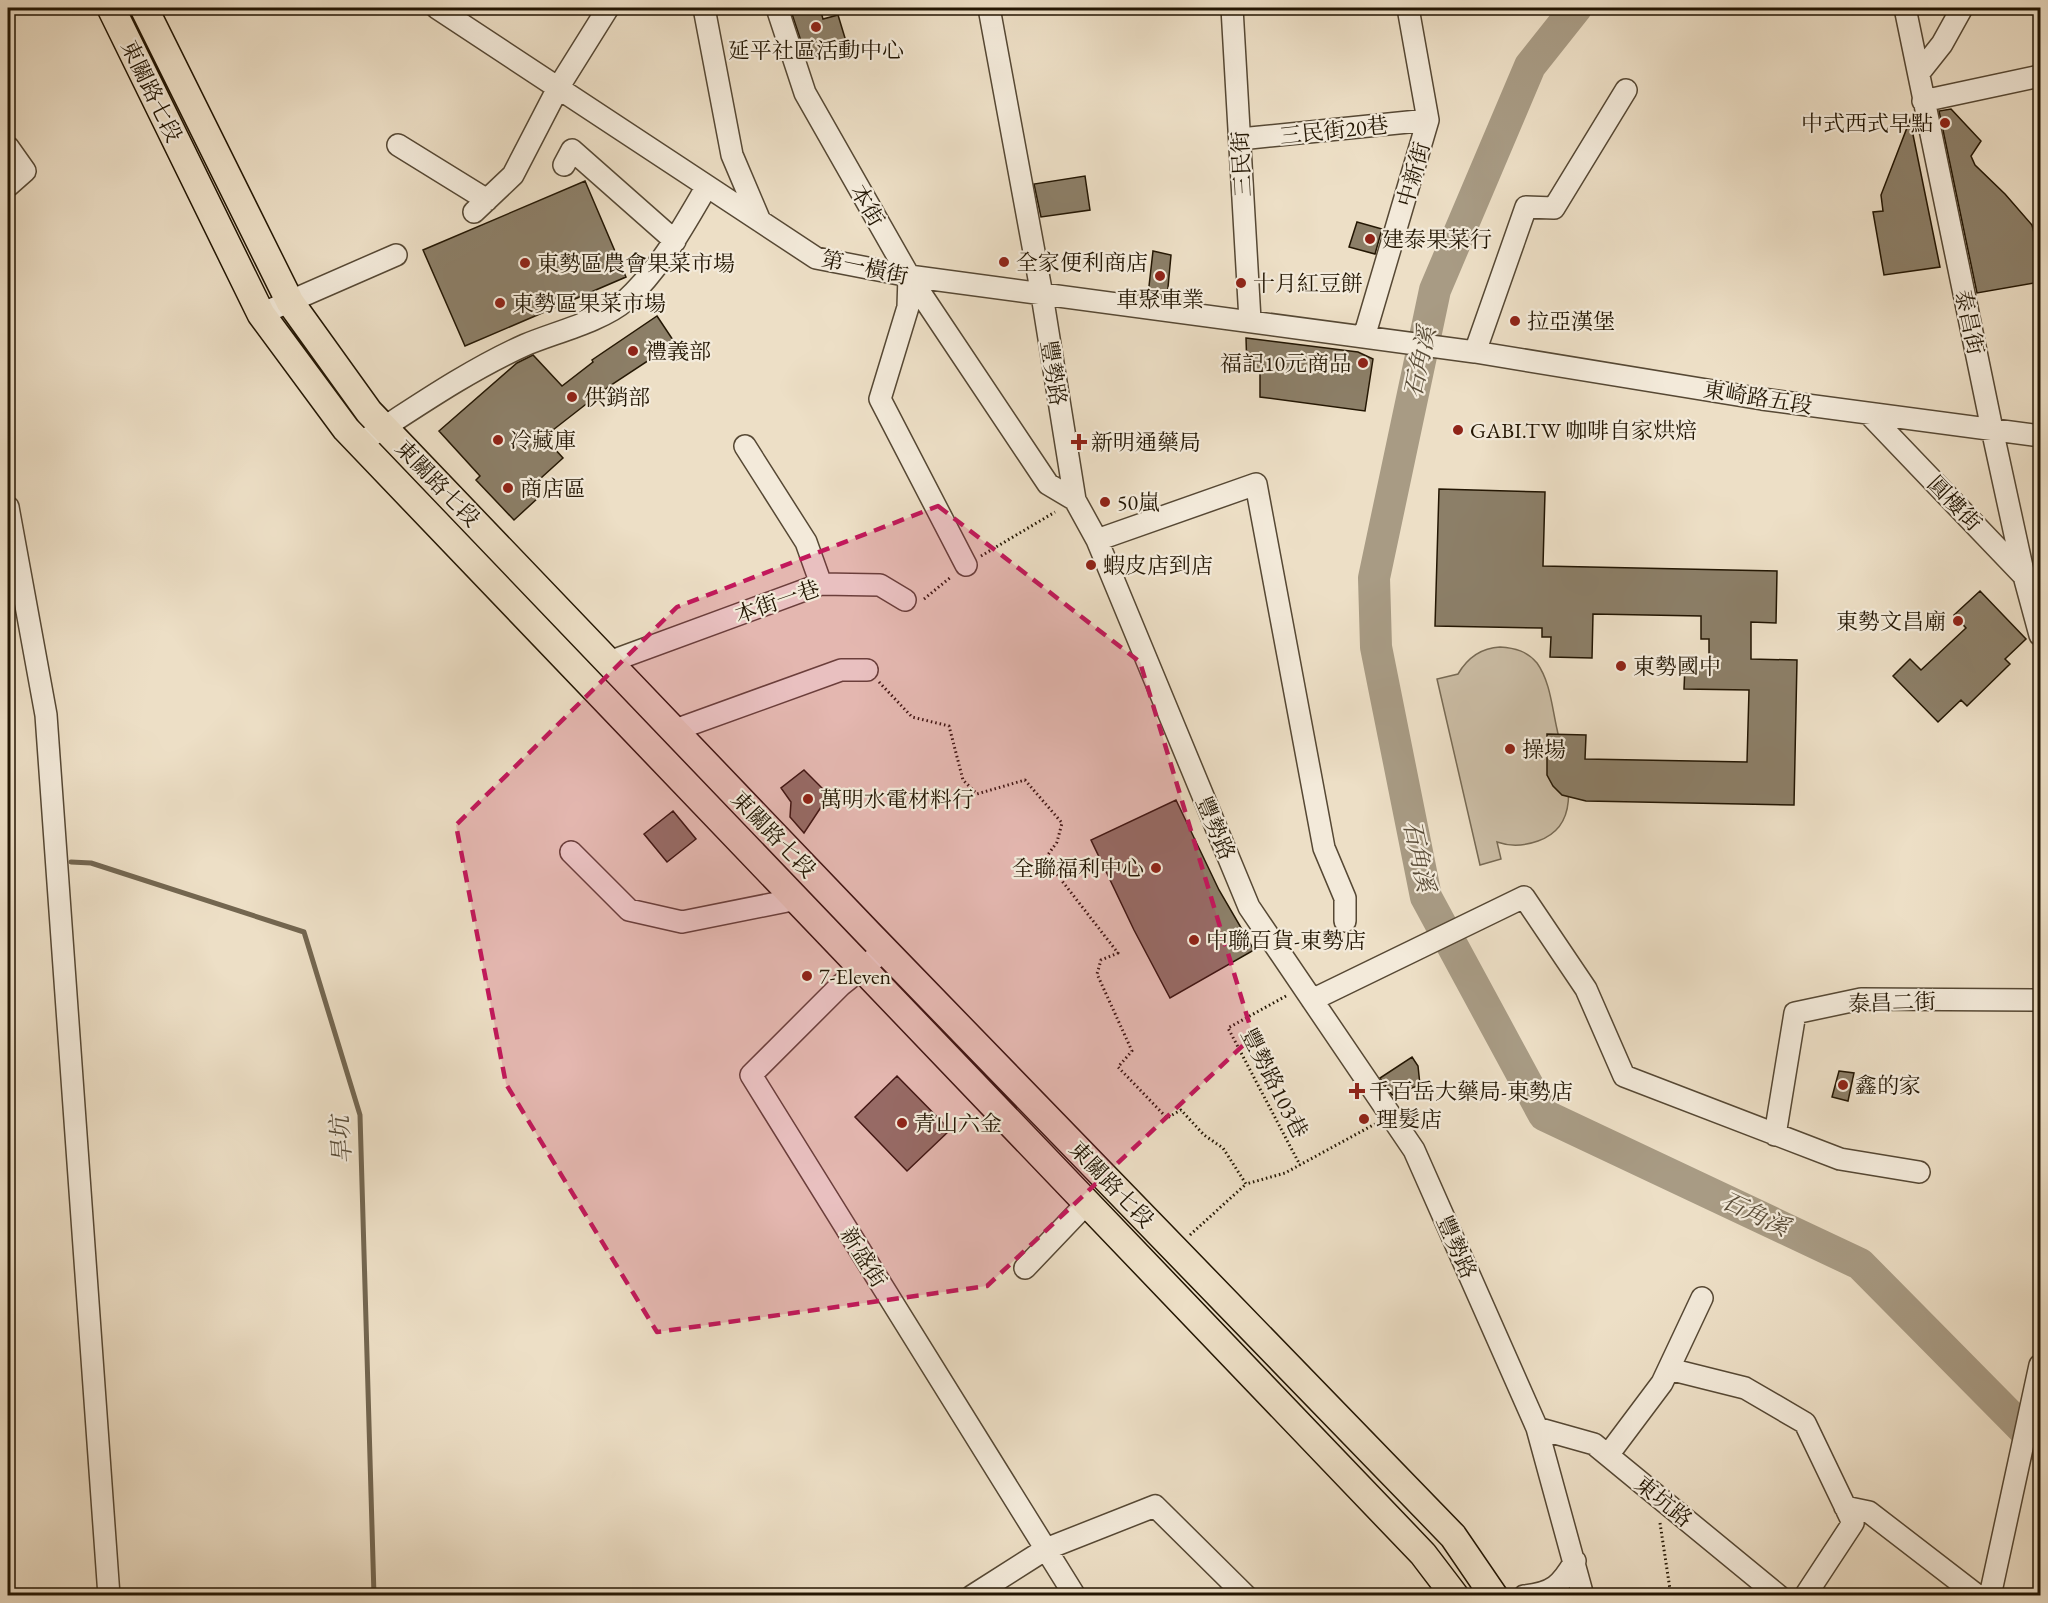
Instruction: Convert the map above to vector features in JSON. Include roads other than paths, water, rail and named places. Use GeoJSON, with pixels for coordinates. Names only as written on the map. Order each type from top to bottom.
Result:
{"type":"FeatureCollection","features":[{"type":"Feature","properties":{"kind":"main road","name":"東關路七段"},"geometry":{"type":"LineString","coordinates":[[111,8],[261,314],[346,429],[1423,1554],[1455,1596]]}},
{"type":"Feature","properties":{"kind":"main road","name":"東關路七段"},"geometry":{"type":"LineString","coordinates":[[144,8],[290,302],[369,412],[885,950],[1453,1536],[1500,1595]]}},
{"type":"Feature","properties":{"kind":"street","name":"第一橫街"},"geometry":{"type":"LineString","coordinates":[[437,8],[816,258],[909,276],[1364,337]]}},
{"type":"Feature","properties":{"kind":"street"},"geometry":{"type":"LineString","coordinates":[[398,145],[480,206],[513,175],[558,88],[608,8]]}},
{"type":"Feature","properties":{"kind":"street"},"geometry":{"type":"LineString","coordinates":[[704,8],[732,155],[760,221]]}},
{"type":"Feature","properties":{"kind":"street","name":"本街"},"geometry":{"type":"LineString","coordinates":[[777,8],[805,93],[909,276],[1047,484],[1075,500]]}},
{"type":"Feature","properties":{"kind":"street","name":"豐勢路"},"geometry":{"type":"LineString","coordinates":[[989,8],[1042,295],[1075,500],[1097,540],[1249,907],[1414,1150],[1538,1428],[1583,1596]]}},
{"type":"Feature","properties":{"kind":"street","name":"三民街"},"geometry":{"type":"LineString","coordinates":[[1232,8],[1250,320]]}},
{"type":"Feature","properties":{"kind":"street","name":"中新街"},"geometry":{"type":"LineString","coordinates":[[1364,337],[1428,120],[1408,8]]}},
{"type":"Feature","properties":{"kind":"street","name":"泰昌街"},"geometry":{"type":"LineString","coordinates":[[1905,8],[1992,429],[2040,635]]}},
{"type":"Feature","properties":{"kind":"street"},"geometry":{"type":"LineString","coordinates":[[1918,73],[1942,44],[1962,8]]}},
{"type":"Feature","properties":{"kind":"street"},"geometry":{"type":"LineString","coordinates":[[1923,101],[2040,76]]}},
{"type":"Feature","properties":{"kind":"street"},"geometry":{"type":"LineString","coordinates":[[1476,352],[1526,207],[1554,208],[1626,90]]}},
{"type":"Feature","properties":{"kind":"street","name":"三民街20巷"},"geometry":{"type":"LineString","coordinates":[[1240,139],[1428,120]]}},
{"type":"Feature","properties":{"kind":"street"},"geometry":{"type":"LineString","coordinates":[[8,147],[25,171],[8,186]]}},
{"type":"Feature","properties":{"kind":"street"},"geometry":{"type":"LineString","coordinates":[[564,165],[572,150],[675,241]]}},
{"type":"Feature","properties":{"kind":"street"},"geometry":{"type":"LineString","coordinates":[[360,443],[469,374],[526,345],[563,333],[623,302],[667,255],[707,186]]}},
{"type":"Feature","properties":{"kind":"street"},"geometry":{"type":"LineString","coordinates":[[261,314],[396,255]]}},
{"type":"Feature","properties":{"kind":"street"},"geometry":{"type":"LineString","coordinates":[[909,276],[908,307],[880,399],[966,565]]}},
{"type":"Feature","properties":{"kind":"street","name":"東崎路五段"},"geometry":{"type":"LineString","coordinates":[[1364,337],[1476,352],[1869,414],[2040,436]]}},
{"type":"Feature","properties":{"kind":"street","name":"圓樓街"},"geometry":{"type":"LineString","coordinates":[[1869,414],[2040,592]]}},
{"type":"Feature","properties":{"kind":"street"},"geometry":{"type":"LineString","coordinates":[[745,446],[806,542],[821,584]]}},
{"type":"Feature","properties":{"kind":"street"},"geometry":{"type":"LineString","coordinates":[[1097,540],[1256,483],[1324,848],[1344,898],[1345,921]]}},
{"type":"Feature","properties":{"kind":"street"},"geometry":{"type":"LineString","coordinates":[[8,507],[46,715],[109,1596]]}},
{"type":"Feature","properties":{"kind":"street","name":"本街一巷"},"geometry":{"type":"LineString","coordinates":[[609,662],[821,584],[880,585],[905,600]]}},
{"type":"Feature","properties":{"kind":"street"},"geometry":{"type":"LineString","coordinates":[[675,730],[841,670],[867,670]]}},
{"type":"Feature","properties":{"kind":"street"},"geometry":{"type":"LineString","coordinates":[[571,852],[629,910],[682,922],[797,899]]}},
{"type":"Feature","properties":{"kind":"street"},"geometry":{"type":"LineString","coordinates":[[1308,993],[1402,958],[1524,897],[1586,989],[1624,1076],[1840,1159],[1919,1172]]}},
{"type":"Feature","properties":{"kind":"street","name":"新盛街"},"geometry":{"type":"LineString","coordinates":[[885,950],[841,985],[750,1075],[1075,1596]]}},
{"type":"Feature","properties":{"kind":"street","name":"泰昌二街"},"geometry":{"type":"LineString","coordinates":[[1775,1135],[1795,1013],[1862,999],[2040,1000]]}},
{"type":"Feature","properties":{"kind":"street"},"geometry":{"type":"LineString","coordinates":[[1025,1268],[1087,1203]]}},
{"type":"Feature","properties":{"kind":"street"},"geometry":{"type":"LineString","coordinates":[[1608,1455],[1662,1383],[1702,1298]]}},
{"type":"Feature","properties":{"kind":"street"},"geometry":{"type":"LineString","coordinates":[[1990,1596],[2002,1530],[2040,1368]]}},
{"type":"Feature","properties":{"kind":"street"},"geometry":{"type":"LineString","coordinates":[[1669,1369],[1745,1388],[1804,1423],[1853,1523],[1805,1596]]}},
{"type":"Feature","properties":{"kind":"street","name":"東坑路"},"geometry":{"type":"LineString","coordinates":[[1538,1428],[1594,1444],[1779,1596]]}},
{"type":"Feature","properties":{"kind":"street"},"geometry":{"type":"LineString","coordinates":[[972,1596],[1046,1549],[1155,1506],[1246,1596]]}},
{"type":"Feature","properties":{"kind":"street"},"geometry":{"type":"LineString","coordinates":[[1845,1507],[1869,1512],[1978,1596]]}},
{"type":"Feature","properties":{"kind":"street"},"geometry":{"type":"LineString","coordinates":[[1524,1596],[1542,1594],[1563,1582],[1575,1561]]}},
{"type":"Feature","properties":{"kind":"waterway","name":"石角溪"},"geometry":{"type":"LineString","coordinates":[[1576,8],[1530,66],[1435,290],[1374,578],[1376,647],[1426,897],[1544,1115],[1860,1264],[2040,1446]]}},
{"type":"Feature","properties":{"kind":"waterway","name":"旱坑"},"geometry":{"type":"LineString","coordinates":[[71,862],[91,863],[304,932],[360,1115],[374,1596]]}},
{"type":"Feature","properties":{"kind":"place","name":"延平社區活動中心"},"geometry":{"type":"Point","coordinates":[816,27]}},
{"type":"Feature","properties":{"kind":"place","name":"中式西式早點"},"geometry":{"type":"Point","coordinates":[1945,123]}},
{"type":"Feature","properties":{"kind":"place","name":"建泰果菜行"},"geometry":{"type":"Point","coordinates":[1370,239]}},
{"type":"Feature","properties":{"kind":"place","name":"全家便利商店"},"geometry":{"type":"Point","coordinates":[1004,262]}},
{"type":"Feature","properties":{"kind":"place","name":"東勢區農會果菜市場"},"geometry":{"type":"Point","coordinates":[525,263]}},
{"type":"Feature","properties":{"kind":"place","name":"車聚車業"},"geometry":{"type":"Point","coordinates":[1160,276]}},
{"type":"Feature","properties":{"kind":"place","name":"十月紅豆餅"},"geometry":{"type":"Point","coordinates":[1241,283]}},
{"type":"Feature","properties":{"kind":"place","name":"東勢區果菜市場"},"geometry":{"type":"Point","coordinates":[500,303]}},
{"type":"Feature","properties":{"kind":"place","name":"拉亞漢堡"},"geometry":{"type":"Point","coordinates":[1515,321]}},
{"type":"Feature","properties":{"kind":"place","name":"禮義部"},"geometry":{"type":"Point","coordinates":[633,351]}},
{"type":"Feature","properties":{"kind":"place","name":"福記10元商品"},"geometry":{"type":"Point","coordinates":[1363,363]}},
{"type":"Feature","properties":{"kind":"place","name":"供銷部"},"geometry":{"type":"Point","coordinates":[572,397]}},
{"type":"Feature","properties":{"kind":"place","name":"GABI.TW 咖啡自家烘焙"},"geometry":{"type":"Point","coordinates":[1458,430]}},
{"type":"Feature","properties":{"kind":"place","name":"冷藏庫"},"geometry":{"type":"Point","coordinates":[498,440]}},
{"type":"Feature","properties":{"kind":"place","name":"新明通藥局"},"geometry":{"type":"Point","coordinates":[1079,442]}},
{"type":"Feature","properties":{"kind":"place","name":"商店區"},"geometry":{"type":"Point","coordinates":[508,488]}},
{"type":"Feature","properties":{"kind":"place","name":"50嵐"},"geometry":{"type":"Point","coordinates":[1105,502]}},
{"type":"Feature","properties":{"kind":"place","name":"蝦皮店到店"},"geometry":{"type":"Point","coordinates":[1091,565]}},
{"type":"Feature","properties":{"kind":"place","name":"東勢文昌廟"},"geometry":{"type":"Point","coordinates":[1958,621]}},
{"type":"Feature","properties":{"kind":"place","name":"東勢國中"},"geometry":{"type":"Point","coordinates":[1621,666]}},
{"type":"Feature","properties":{"kind":"place","name":"操場"},"geometry":{"type":"Point","coordinates":[1510,749]}},
{"type":"Feature","properties":{"kind":"place","name":"萬明水電材料行"},"geometry":{"type":"Point","coordinates":[808,799]}},
{"type":"Feature","properties":{"kind":"place","name":"全聯福利中心"},"geometry":{"type":"Point","coordinates":[1156,868]}},
{"type":"Feature","properties":{"kind":"place","name":"中聯百貨-東勢店"},"geometry":{"type":"Point","coordinates":[1194,940]}},
{"type":"Feature","properties":{"kind":"place","name":"7-Eleven"},"geometry":{"type":"Point","coordinates":[807,976]}},
{"type":"Feature","properties":{"kind":"place","name":"鑫的家"},"geometry":{"type":"Point","coordinates":[1843,1085]}},
{"type":"Feature","properties":{"kind":"place","name":"千百岳大藥局-東勢店"},"geometry":{"type":"Point","coordinates":[1357,1091]}},
{"type":"Feature","properties":{"kind":"place","name":"理髮店"},"geometry":{"type":"Point","coordinates":[1364,1119]}},
{"type":"Feature","properties":{"kind":"place","name":"青山六金"},"geometry":{"type":"Point","coordinates":[902,1123]}}]}
